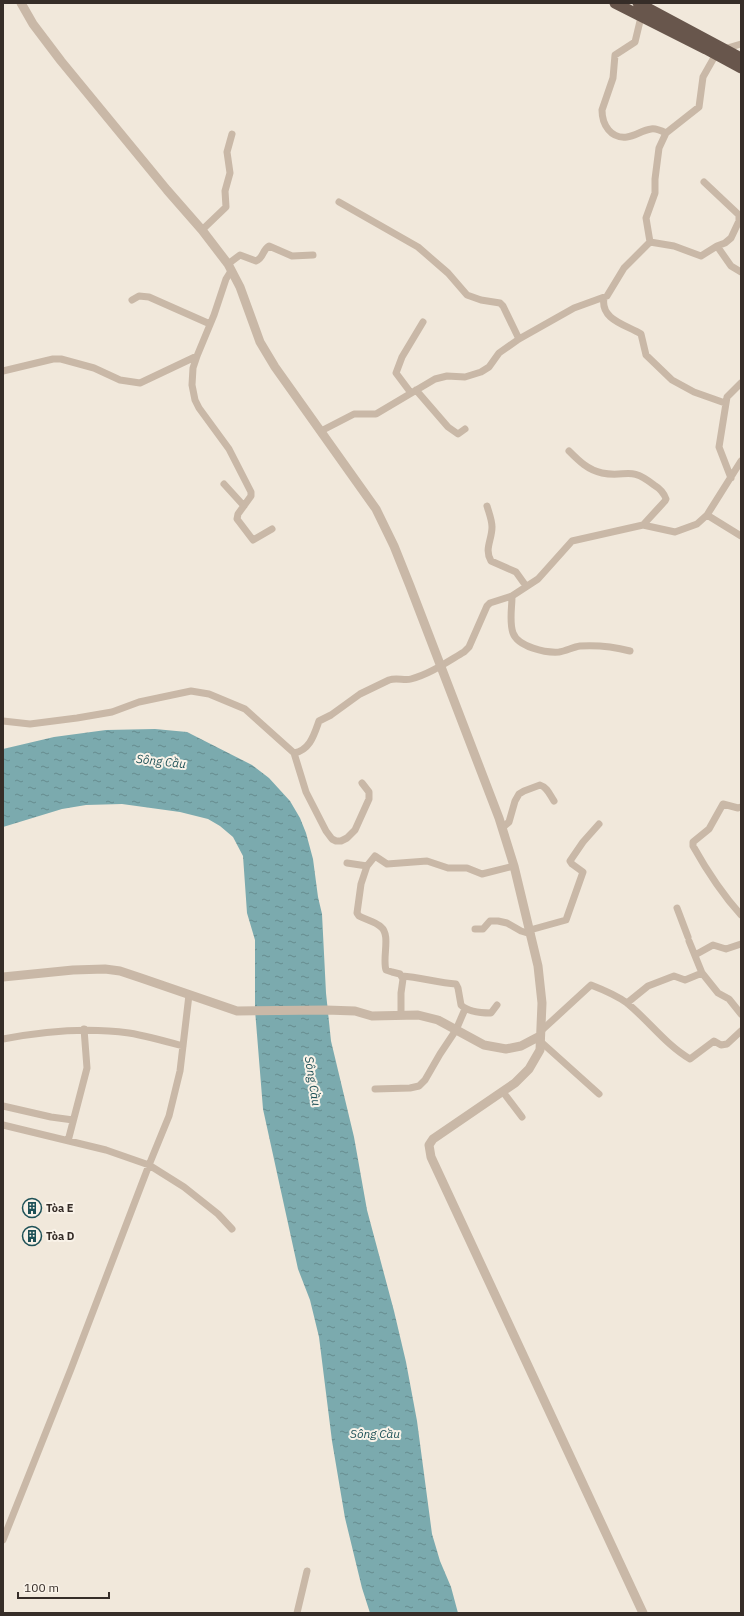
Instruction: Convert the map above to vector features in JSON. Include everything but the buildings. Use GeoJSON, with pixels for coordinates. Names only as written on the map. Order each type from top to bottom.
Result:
{"type":"FeatureCollection","features":[{"type":"Feature","properties":{"kind":"highway"},"geometry":{"type":"LineString","coordinates":[[615,3],[641,7],[720,52],[741,68]]}},
{"type":"Feature","properties":{"kind":"highway"},"geometry":{"type":"LineString","coordinates":[[720,52],[741,58]]}},
{"type":"Feature","properties":{"kind":"street"},"geometry":{"type":"LineString","coordinates":[[21,3],[34,24],[61,61],[167,190],[202,230],[229,268],[240,287],[260,342],[288,386],[380,516],[394,546],[502,828],[514,866],[538,966],[542,1003],[540,1050],[529,1069],[503,1092],[471,1112],[433,1139],[429,1146],[431,1157],[643,1613]]}},
{"type":"Feature","properties":{"kind":"street"},"geometry":{"type":"LineString","coordinates":[[641,7],[634,42],[615,55],[613,78],[602,110],[602,115],[607,129],[612,134],[619,137],[627,137],[652,128],[666,133]]}},
{"type":"Feature","properties":{"kind":"street"},"geometry":{"type":"LineString","coordinates":[[650,242],[646,218],[655,194],[655,179],[659,148],[666,133],[699,106],[703,77],[709,65],[720,52],[741,44]]}},
{"type":"Feature","properties":{"kind":"street"},"geometry":{"type":"LineString","coordinates":[[202,230],[226,207],[225,192],[230,173],[227,152],[232,134]]}},
{"type":"Feature","properties":{"kind":"street"},"geometry":{"type":"LineString","coordinates":[[650,242],[674,246],[701,256],[725,243],[731,238],[740,217],[704,182]]}},
{"type":"Feature","properties":{"kind":"street"},"geometry":{"type":"LineString","coordinates":[[339,202],[418,247],[448,273],[467,294],[481,300],[500,303],[503,306],[519,339]]}},
{"type":"Feature","properties":{"kind":"street"},"geometry":{"type":"LineString","coordinates":[[321,431],[354,414],[376,414],[442,376],[465,377],[481,372],[489,367],[502,351],[519,339],[574,308],[607,296],[624,268],[650,242]]}},
{"type":"Feature","properties":{"kind":"street"},"geometry":{"type":"LineString","coordinates":[[272,529],[255,539],[251,539],[237,519],[238,514],[251,496],[251,492],[229,449],[202,414],[195,400],[192,385],[193,368],[229,268],[242,254],[246,258],[256,262],[260,260],[265,249],[269,246],[292,256],[313,255]]}},
{"type":"Feature","properties":{"kind":"street"},"geometry":{"type":"LineString","coordinates":[[718,246],[730,266],[741,272]]}},
{"type":"Feature","properties":{"kind":"street"},"geometry":{"type":"LineString","coordinates":[[132,300],[139,296],[149,297],[210,324]]}},
{"type":"Feature","properties":{"kind":"street"},"geometry":{"type":"LineString","coordinates":[[604,298],[602,304],[608,315],[616,322],[641,334],[646,355],[668,377],[694,392],[725,404]]}},
{"type":"Feature","properties":{"kind":"street"},"geometry":{"type":"LineString","coordinates":[[423,322],[402,357],[396,373],[448,427],[458,434],[465,429]]}},
{"type":"Feature","properties":{"kind":"street"},"geometry":{"type":"LineString","coordinates":[[3,371],[53,359],[61,359],[94,368],[120,380],[140,383],[197,356]]}},
{"type":"Feature","properties":{"kind":"street"},"geometry":{"type":"LineString","coordinates":[[731,478],[719,447],[727,397],[741,383]]}},
{"type":"Feature","properties":{"kind":"street"},"geometry":{"type":"LineString","coordinates":[[569,451],[584,466],[591,470],[612,474],[637,473],[664,494],[666,499],[665,501],[643,525]]}},
{"type":"Feature","properties":{"kind":"street"},"geometry":{"type":"LineString","coordinates":[[294,753],[301,752],[314,738],[318,721],[331,715],[360,694],[394,678],[411,679],[428,673],[464,652],[469,647],[487,606],[490,603],[512,596],[546,571],[570,542],[643,525],[675,532],[697,524],[707,515],[741,461]]}},
{"type":"Feature","properties":{"kind":"street"},"geometry":{"type":"LineString","coordinates":[[224,484],[244,506]]}},
{"type":"Feature","properties":{"kind":"street"},"geometry":{"type":"LineString","coordinates":[[487,506],[492,525],[488,549],[489,557],[491,561],[516,572],[526,586]]}},
{"type":"Feature","properties":{"kind":"street"},"geometry":{"type":"LineString","coordinates":[[707,515],[741,536]]}},
{"type":"Feature","properties":{"kind":"street"},"geometry":{"type":"LineString","coordinates":[[512,596],[512,629],[517,640],[522,644],[554,652],[581,646],[630,651]]}},
{"type":"Feature","properties":{"kind":"street"},"geometry":{"type":"LineString","coordinates":[[3,720],[30,724],[77,718],[112,712],[139,702],[191,690],[198,691],[221,698],[245,709],[294,753],[306,792],[326,831],[332,839],[336,841],[341,841],[347,838],[355,830],[369,799],[369,792],[362,783]]}},
{"type":"Feature","properties":{"kind":"street"},"geometry":{"type":"LineString","coordinates":[[502,828],[509,822],[515,801],[519,794],[524,791],[540,785],[546,788],[554,802]]}},
{"type":"Feature","properties":{"kind":"street"},"geometry":{"type":"LineString","coordinates":[[741,808],[723,804],[709,829],[693,841],[693,844],[706,868],[723,893],[741,915]]}},
{"type":"Feature","properties":{"kind":"street"},"geometry":{"type":"LineString","coordinates":[[475,929],[483,929],[488,922],[493,920],[502,921],[521,931],[530,932],[566,920],[583,875],[583,872],[570,861],[583,842],[599,824]]}},
{"type":"Feature","properties":{"kind":"street"},"geometry":{"type":"LineString","coordinates":[[497,1005],[494,1012],[491,1013],[478,1012],[465,1008],[461,1005],[456,984],[438,983],[411,976],[402,976],[386,970],[384,958],[386,947],[383,928],[359,916],[357,913],[361,884],[367,866],[374,856],[387,864],[427,861],[448,868],[467,868],[482,874],[514,866]]}},
{"type":"Feature","properties":{"kind":"street"},"geometry":{"type":"LineString","coordinates":[[347,863],[367,866]]}},
{"type":"Feature","properties":{"kind":"street"},"geometry":{"type":"LineString","coordinates":[[677,908],[702,973],[718,993],[729,999],[741,1014]]}},
{"type":"Feature","properties":{"kind":"street"},"geometry":{"type":"LineString","coordinates":[[695,955],[716,945],[726,949],[741,944]]}},
{"type":"Feature","properties":{"kind":"street"},"geometry":{"type":"LineString","coordinates":[[3,977],[67,970],[105,969],[120,971],[237,1011],[326,1010],[355,1011],[372,1016],[418,1015],[429,1017],[484,1045],[506,1049],[521,1046],[540,1036],[591,985],[608,991],[627,1003],[669,1043],[690,1059],[714,1041],[721,1045],[727,1044],[741,1031]]}},
{"type":"Feature","properties":{"kind":"street"},"geometry":{"type":"LineString","coordinates":[[627,1003],[648,986],[674,976],[685,980],[702,973]]}},
{"type":"Feature","properties":{"kind":"street"},"geometry":{"type":"LineString","coordinates":[[401,1015],[402,976]]}},
{"type":"Feature","properties":{"kind":"street"},"geometry":{"type":"LineString","coordinates":[[3,1540],[5,1529],[115,1258],[149,1165],[169,1116],[180,1071],[188,995]]}},
{"type":"Feature","properties":{"kind":"street"},"geometry":{"type":"LineString","coordinates":[[375,1089],[410,1088],[419,1086],[425,1080],[456,1030],[465,1008]]}},
{"type":"Feature","properties":{"kind":"street"},"geometry":{"type":"LineString","coordinates":[[3,1039],[22,1035],[84,1030],[129,1033],[183,1046]]}},
{"type":"Feature","properties":{"kind":"street"},"geometry":{"type":"LineString","coordinates":[[68,1140],[87,1068],[84,1030]]}},
{"type":"Feature","properties":{"kind":"street"},"geometry":{"type":"LineString","coordinates":[[540,1036],[599,1094]]}},
{"type":"Feature","properties":{"kind":"street"},"geometry":{"type":"LineString","coordinates":[[503,1092],[522,1117]]}},
{"type":"Feature","properties":{"kind":"street"},"geometry":{"type":"LineString","coordinates":[[3,1106],[73,1120]]}},
{"type":"Feature","properties":{"kind":"street"},"geometry":{"type":"LineString","coordinates":[[3,1125],[106,1150],[149,1165],[184,1187],[218,1214],[232,1229]]}},
{"type":"Feature","properties":{"kind":"street"},"geometry":{"type":"LineString","coordinates":[[297,1613],[307,1571]]}},
{"type":"Feature","properties":{"kind":"water","name":"Sông Cầu"},"geometry":{"type":"Polygon","coordinates":[[[155,729],[187,732],[252,765],[269,778],[290,801],[300,818],[306,833],[313,859],[318,897],[322,914],[326,993],[331,1041],[354,1137],[367,1210],[406,1362],[417,1421],[432,1534],[440,1561],[451,1587],[458,1613],[370,1613],[362,1588],[345,1518],[332,1441],[319,1337],[310,1300],[298,1269],[263,1109],[255,1010],[255,940],[247,913],[243,856],[233,837],[220,826],[208,819],[180,812],[122,804],[86,805],[62,809],[3,827],[3,749],[54,737],[106,730],[155,729]]]}},
{"type":"Feature","properties":{"kind":"place","name":"Tòa E"},"geometry":{"type":"Point","coordinates":[32,1208]}},
{"type":"Feature","properties":{"kind":"place","name":"Tòa D"},"geometry":{"type":"Point","coordinates":[32,1236]}}]}
